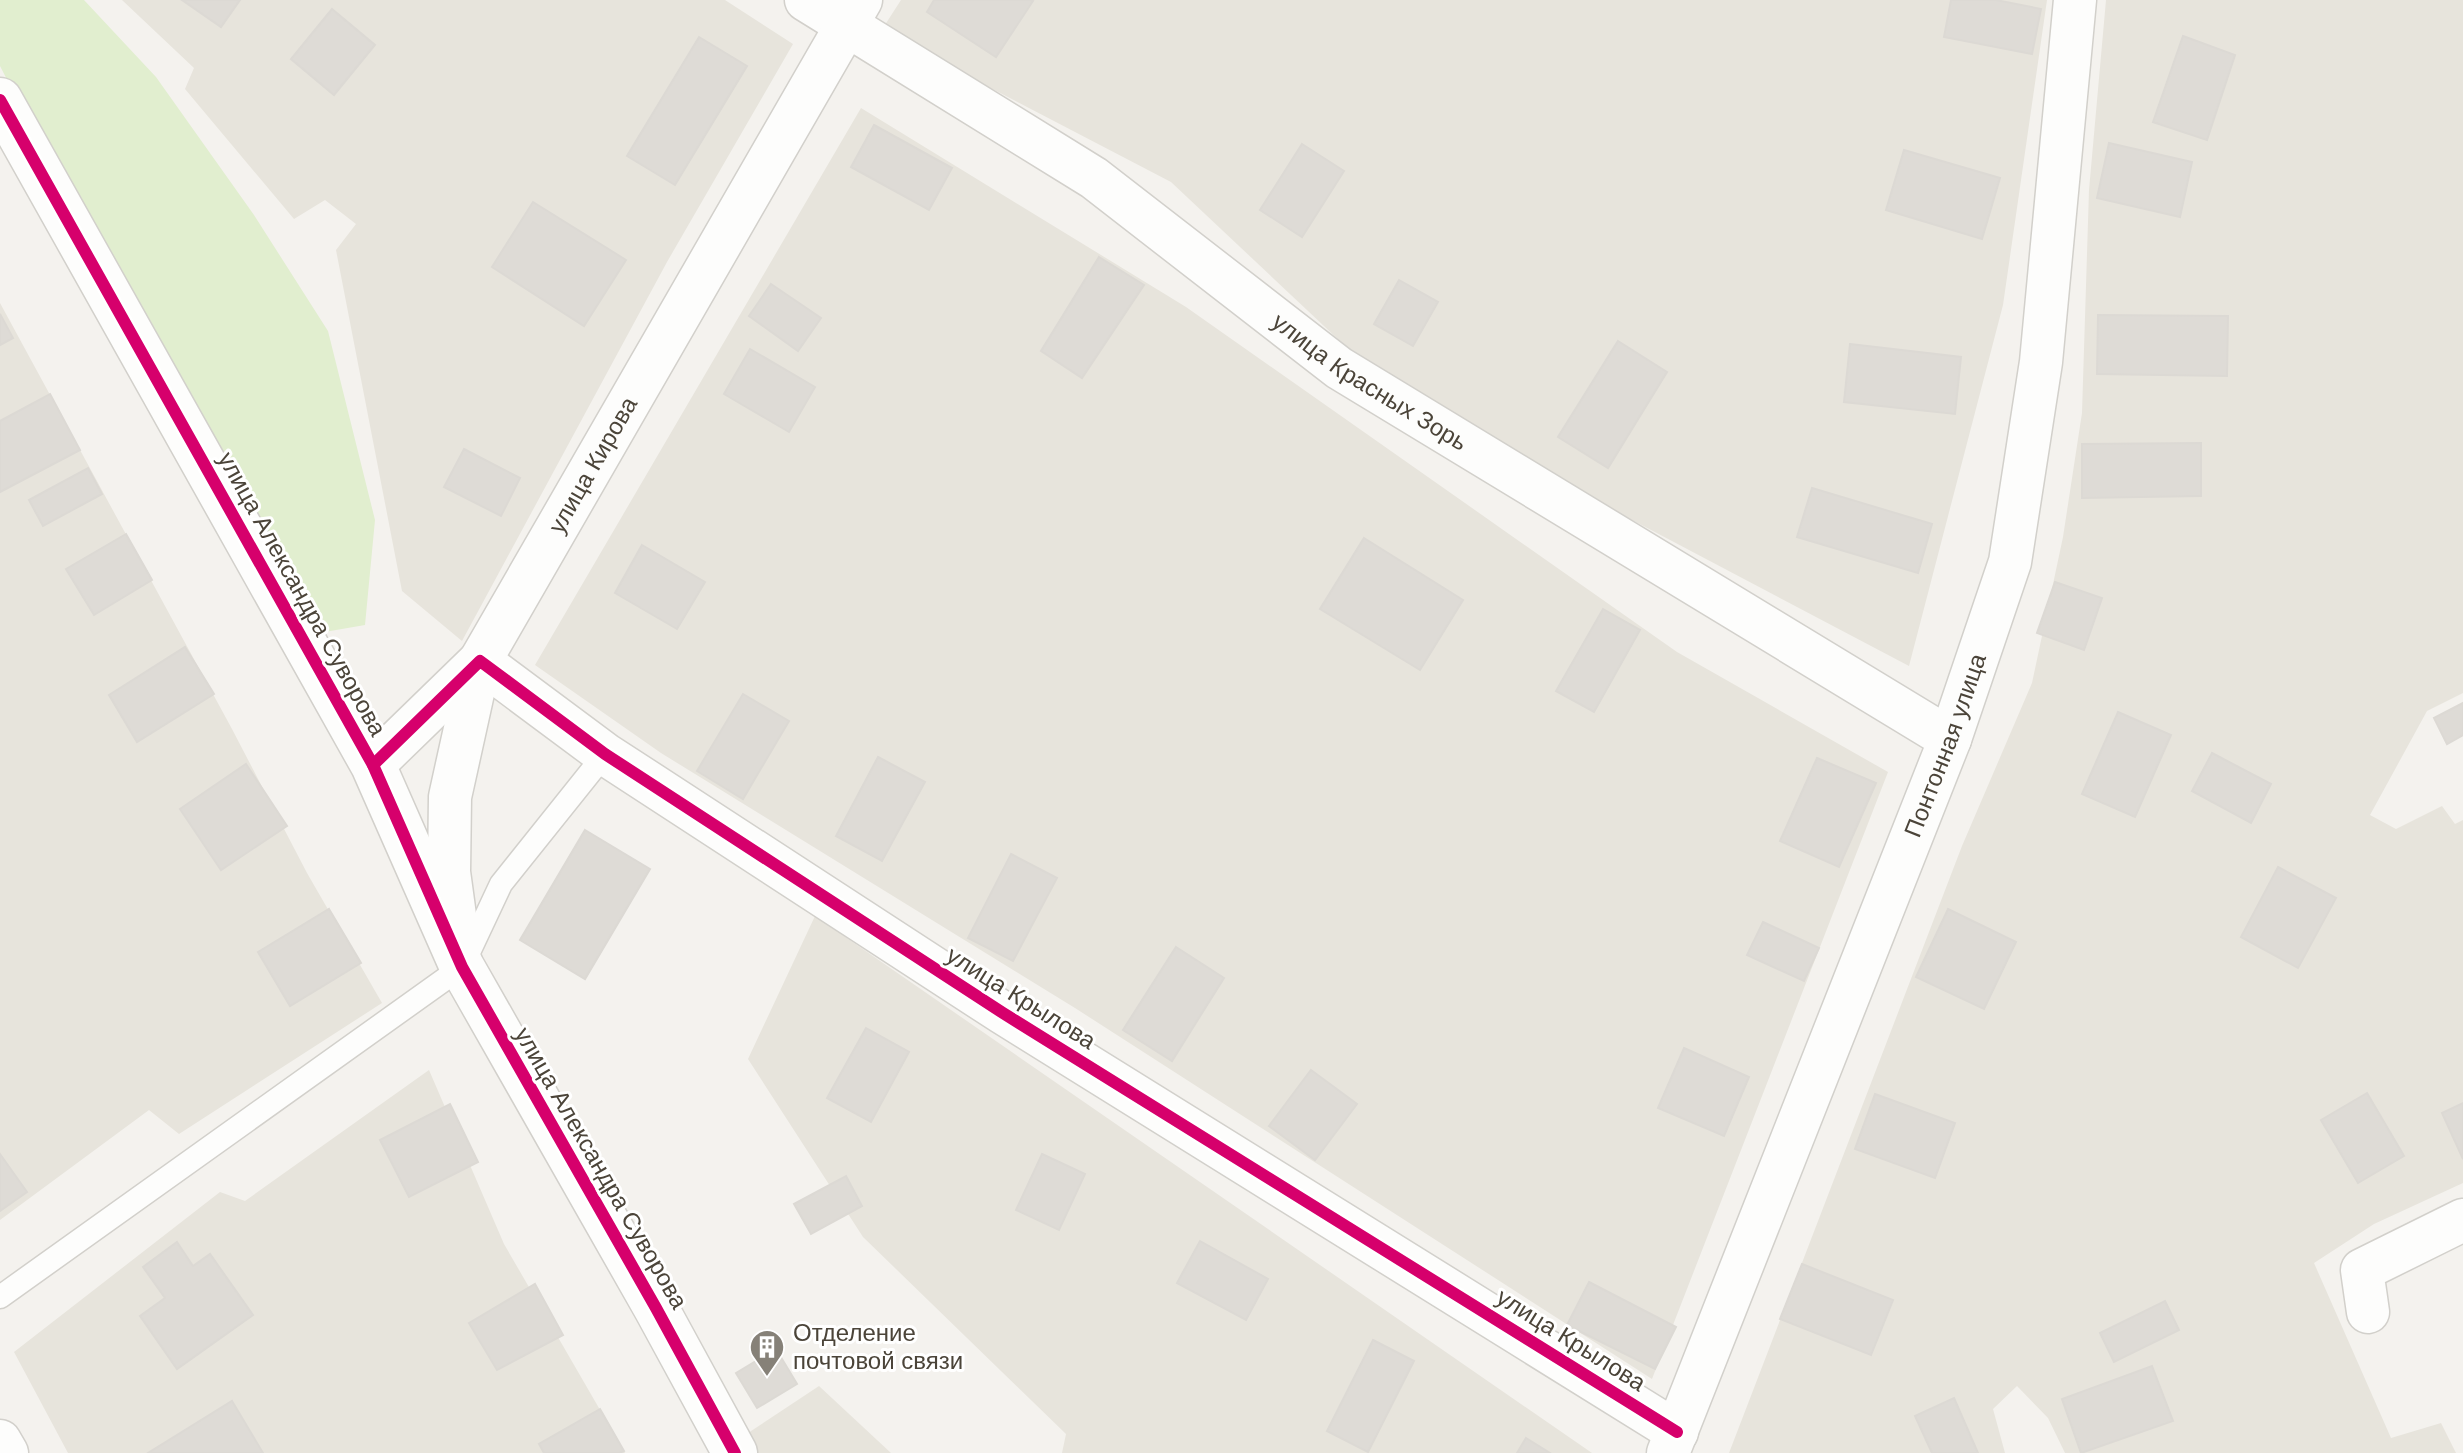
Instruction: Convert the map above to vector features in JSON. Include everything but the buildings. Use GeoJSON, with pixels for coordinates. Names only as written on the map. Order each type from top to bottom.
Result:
{"type":"FeatureCollection","features":[{"type":"Feature","properties":{"kind":"street","name":"улица Красных Зорь"},"geometry":{"type":"LineString","coordinates":[[806,0],[853,13],[1094,178],[1339,368],[1950,739]]}},
{"type":"Feature","properties":{"kind":"street","name":"Понтонная улица"},"geometry":{"type":"LineString","coordinates":[[1673,1442],[1950,739],[2010,562],[2041,362],[2075,0]]}},
{"type":"Feature","properties":{"kind":"street","name":"улица Кирова"},"geometry":{"type":"LineString","coordinates":[[462,967],[449,872],[450,797],[480,661],[853,13]]}},
{"type":"Feature","properties":{"kind":"street","name":"улица Александра Суворова"},"geometry":{"type":"LineString","coordinates":[[6,124],[373,765],[462,967],[735,1453]]}},
{"type":"Feature","properties":{"kind":"street","name":"улица Крылова"},"geometry":{"type":"LineString","coordinates":[[480,661],[605,754],[1673,1442]]}},
{"type":"Feature","properties":{"kind":"street"},"geometry":{"type":"LineString","coordinates":[[373,765],[480,661]]}},
{"type":"Feature","properties":{"kind":"street"},"geometry":{"type":"LineString","coordinates":[[2368,1312],[2362,1270],[2463,1220]]}},
{"type":"Feature","properties":{"kind":"street"},"geometry":{"type":"LineString","coordinates":[[0,1441],[7,1453]]}},
{"type":"Feature","properties":{"kind":"lane"},"geometry":{"type":"LineString","coordinates":[[0,1297],[462,967],[501,884],[605,754]]}},
{"type":"Feature","properties":{"kind":"shaded area"},"geometry":{"type":"Polygon","coordinates":[[[122,0],[725,0],[793,44],[667,262],[462,641],[402,591],[336,250],[356,224],[325,200],[294,219],[185,89],[194,68],[122,0]]]}},
{"type":"Feature","properties":{"kind":"shaded area"},"geometry":{"type":"Polygon","coordinates":[[[901,0],[2047,0],[2003,305],[1909,666],[1598,502],[1375,374],[1171,182],[881,31],[901,0]]]}},
{"type":"Feature","properties":{"kind":"shaded area"},"geometry":{"type":"Polygon","coordinates":[[[2106,0],[2463,0],[2463,693],[2427,711],[2370,815],[2396,829],[2442,806],[2455,824],[2463,820],[2463,1183],[2374,1224],[2314,1263],[2391,1438],[2441,1423],[2456,1453],[2065,1453],[2048,1418],[2017,1386],[1993,1409],[2005,1453],[1729,1453],[1962,846],[2032,683],[2063,537],[2082,413],[2089,190],[2106,0]]]}},
{"type":"Feature","properties":{"kind":"shaded area"},"geometry":{"type":"Polygon","coordinates":[[[861,108],[1186,307],[1677,652],[1888,772],[1652,1379],[1075,1008],[661,753],[535,665],[861,108]]]}},
{"type":"Feature","properties":{"kind":"shaded area"},"geometry":{"type":"Polygon","coordinates":[[[0,303],[307,873],[382,1003],[179,1134],[149,1110],[0,1220],[0,303]]]}},
{"type":"Feature","properties":{"kind":"shaded area"},"geometry":{"type":"Polygon","coordinates":[[[815,916],[1592,1453],[1062,1453],[1066,1434],[863,1237],[748,1059],[815,916]]]}},
{"type":"Feature","properties":{"kind":"shaded area"},"geometry":{"type":"Polygon","coordinates":[[[429,1070],[504,1244],[625,1453],[68,1453],[14,1352],[220,1192],[245,1201],[429,1070]]]}},
{"type":"Feature","properties":{"kind":"shaded area"},"geometry":{"type":"Polygon","coordinates":[[[819,1386],[891,1453],[755,1453],[745,1435],[819,1386]]]}},
{"type":"Feature","properties":{"kind":"green space"},"geometry":{"type":"Polygon","coordinates":[[[0,0],[84,0],[156,77],[254,215],[328,331],[375,520],[365,625],[313,634],[292,586],[151,322],[0,66],[0,0]]]}},
{"type":"Feature","properties":{"kind":"cycle path"},"geometry":{"type":"LineString","coordinates":[[0,100],[373,765],[462,967],[735,1453]]}},
{"type":"Feature","properties":{"kind":"cycle path"},"geometry":{"type":"LineString","coordinates":[[373,765],[480,661],[605,754],[1003,1013],[1677,1432]]}},
{"type":"Feature","properties":{"kind":"place","name":"Отделение почтовой связи"},"geometry":{"type":"Point","coordinates":[767,1378]}}]}
